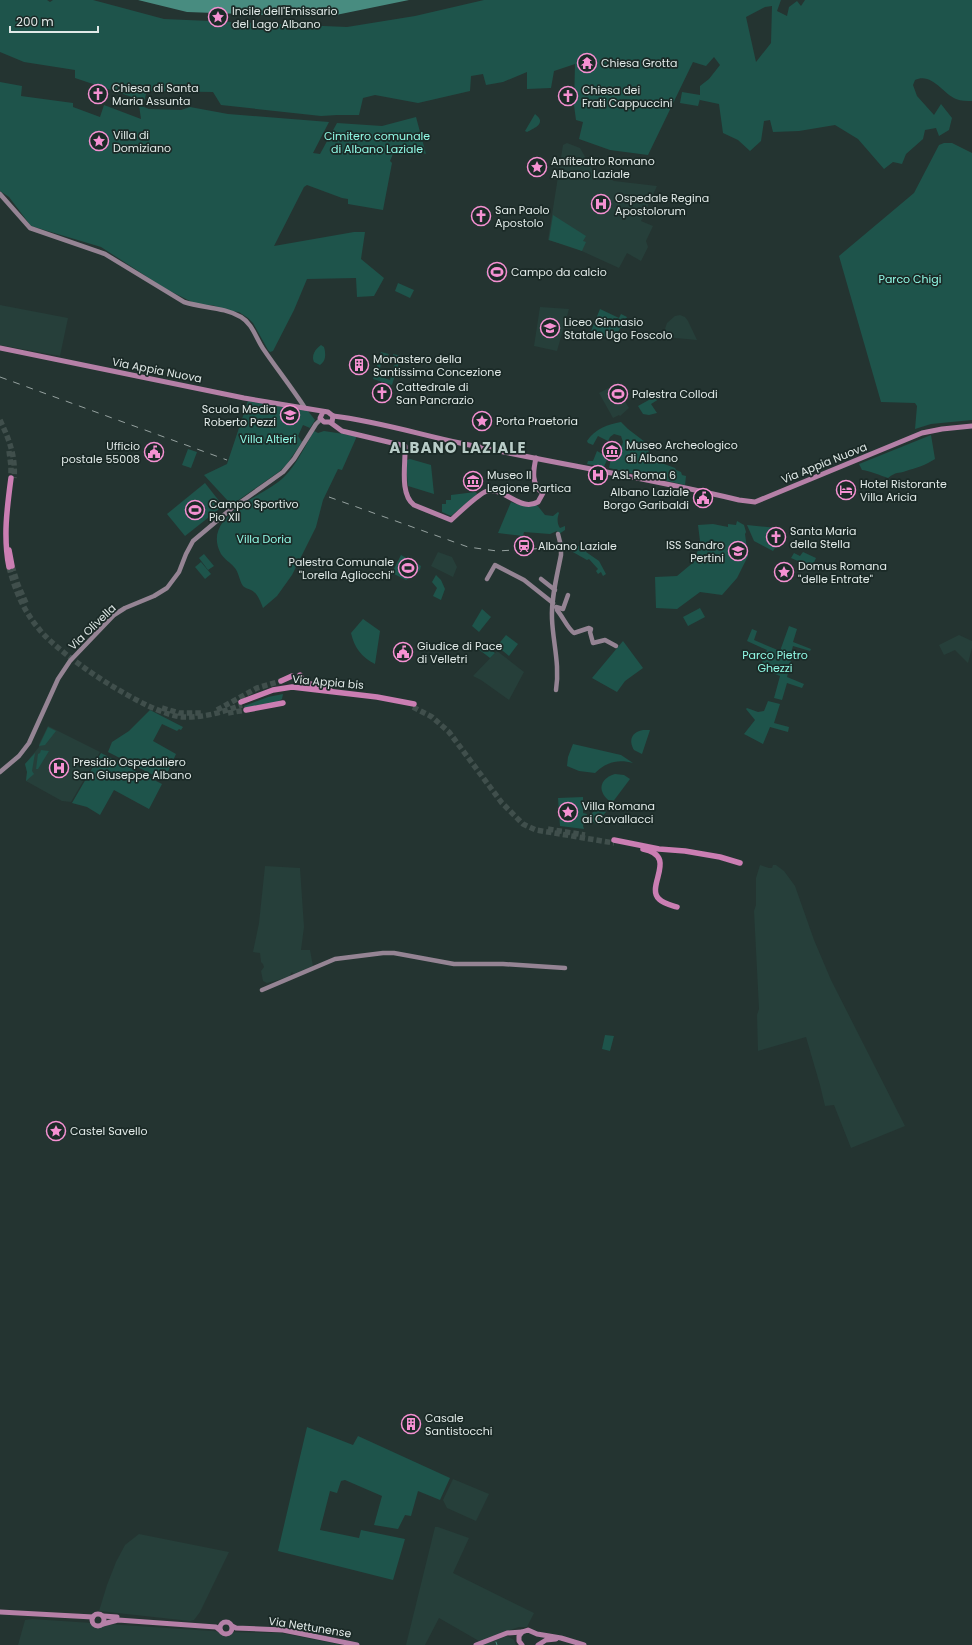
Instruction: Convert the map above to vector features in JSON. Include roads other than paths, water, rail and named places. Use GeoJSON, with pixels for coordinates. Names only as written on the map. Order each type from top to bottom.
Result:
{"type":"FeatureCollection","features":[{"type":"Feature","properties":{"kind":"highway"},"geometry":{"type":"LineString","coordinates":[[10,566],[5,527],[12,478]]}},
{"type":"Feature","properties":{"kind":"highway"},"geometry":{"type":"LineString","coordinates":[[300,675],[304,682],[356,694]]}},
{"type":"Feature","properties":{"kind":"highway"},"geometry":{"type":"LineString","coordinates":[[281,681],[292,676]]}},
{"type":"Feature","properties":{"kind":"highway","name":"Via Appia bis"},"geometry":{"type":"LineString","coordinates":[[283,703],[243,706],[280,690],[307,688],[356,694],[414,706]]}},
{"type":"Feature","properties":{"kind":"highway","name":"Via Appia bis"},"geometry":{"type":"LineString","coordinates":[[280,690],[377,698]]}},
{"type":"Feature","properties":{"kind":"highway"},"geometry":{"type":"LineString","coordinates":[[677,907],[662,901],[657,897],[656,890],[660,862],[657,855],[648,850],[614,842],[659,849],[685,851],[740,863]]}},
{"type":"Feature","properties":{"kind":"main road"},"geometry":{"type":"LineString","coordinates":[[0,194],[30,228],[105,254],[184,302],[238,316],[248,324],[262,347],[305,408]]}},
{"type":"Feature","properties":{"kind":"main road","name":"Via Appia Nuova"},"geometry":{"type":"LineString","coordinates":[[0,348],[244,398],[323,412]]}},
{"type":"Feature","properties":{"kind":"main road"},"geometry":{"type":"LineString","coordinates":[[311,409],[320,419],[326,423],[331,423],[342,431],[405,446],[406,458],[403,464],[406,492],[410,502],[451,520],[489,490],[499,493],[519,503],[530,505],[538,502],[543,493],[534,481],[536,458]]}},
{"type":"Feature","properties":{"kind":"main road"},"geometry":{"type":"LineString","coordinates":[[320,419],[323,412],[328,412],[333,416],[333,421],[331,423]]}},
{"type":"Feature","properties":{"kind":"main road","name":"Via Appia Nuova"},"geometry":{"type":"LineString","coordinates":[[333,416],[372,422],[462,443],[741,501],[755,502],[918,435],[946,429],[972,426]]}},
{"type":"Feature","properties":{"kind":"main road","name":"Via Olivella"},"geometry":{"type":"LineString","coordinates":[[0,772],[19,756],[29,743],[58,679],[70,661],[117,613],[125,608],[154,596],[167,588],[179,572],[192,543],[231,509],[283,472],[294,459],[320,419]]}},
{"type":"Feature","properties":{"kind":"main road"},"geometry":{"type":"LineString","coordinates":[[556,690],[558,669],[553,635],[555,590],[561,555],[561,546],[558,534]]}},
{"type":"Feature","properties":{"kind":"main road"},"geometry":{"type":"LineString","coordinates":[[487,579],[495,565],[524,580],[555,607],[565,619],[570,630],[574,633],[589,628],[591,629],[590,632],[593,643],[604,640],[616,646]]}},
{"type":"Feature","properties":{"kind":"main road"},"geometry":{"type":"LineString","coordinates":[[542,579],[555,590]]}},
{"type":"Feature","properties":{"kind":"main road"},"geometry":{"type":"LineString","coordinates":[[555,607],[563,609],[568,594]]}},
{"type":"Feature","properties":{"kind":"main road"},"geometry":{"type":"LineString","coordinates":[[262,990],[337,959],[381,953],[394,953],[454,964],[565,968]]}},
{"type":"Feature","properties":{"kind":"main road"},"geometry":{"type":"LineString","coordinates":[[0,1612],[93,1619]]}},
{"type":"Feature","properties":{"kind":"main road"},"geometry":{"type":"LineString","coordinates":[[99,1614],[103,1616],[222,1624],[228,1622],[233,1628],[226,1634],[216,1627],[118,1620],[97,1626],[94,1625],[93,1619],[99,1614]]}},
{"type":"Feature","properties":{"kind":"main road"},"geometry":{"type":"LineString","coordinates":[[103,1616],[103,1624]]}},
{"type":"Feature","properties":{"kind":"main road"},"geometry":{"type":"LineString","coordinates":[[221,1631],[220,1627],[222,1624]]}},
{"type":"Feature","properties":{"kind":"main road","name":"Via Nettunense"},"geometry":{"type":"LineString","coordinates":[[233,1628],[283,1630],[357,1645]]}},
{"type":"Feature","properties":{"kind":"main road"},"geometry":{"type":"LineString","coordinates":[[476,1645],[507,1633],[531,1630],[537,1634],[561,1638],[584,1645]]}},
{"type":"Feature","properties":{"kind":"main road"},"geometry":{"type":"LineString","coordinates":[[520,1643],[519,1636],[522,1632]]}},
{"type":"Feature","properties":{"kind":"main road"},"geometry":{"type":"LineString","coordinates":[[507,1633],[520,1643]]}},
{"type":"Feature","properties":{"kind":"main road"},"geometry":{"type":"LineString","coordinates":[[537,1634],[539,1638],[538,1645]]}},
{"type":"Feature","properties":{"kind":"main road"},"geometry":{"type":"LineString","coordinates":[[538,1645],[546,1640],[561,1638]]}},
{"type":"Feature","properties":{"kind":"tunnel"},"geometry":{"type":"LineString","coordinates":[[0,420],[13,455],[14,478]]}},
{"type":"Feature","properties":{"kind":"tunnel"},"geometry":{"type":"LineString","coordinates":[[9,451],[11,478]]}},
{"type":"Feature","properties":{"kind":"tunnel"},"geometry":{"type":"LineString","coordinates":[[12,566],[26,603]]}},
{"type":"Feature","properties":{"kind":"tunnel"},"geometry":{"type":"LineString","coordinates":[[9,567],[20,600],[33,622],[66,654],[106,682],[149,706],[168,714],[183,717],[198,717],[213,714],[242,705]]}},
{"type":"Feature","properties":{"kind":"tunnel"},"geometry":{"type":"LineString","coordinates":[[217,710],[257,688],[281,681]]}},
{"type":"Feature","properties":{"kind":"tunnel"},"geometry":{"type":"LineString","coordinates":[[413,707],[432,717],[449,732],[502,803],[523,824],[536,830],[614,843]]}},
{"type":"Feature","properties":{"kind":"tunnel"},"geometry":{"type":"LineString","coordinates":[[162,708],[179,713],[202,713]]}},
{"type":"Feature","properties":{"kind":"tunnel"},"geometry":{"type":"LineString","coordinates":[[228,713],[246,710]]}},
{"type":"Feature","properties":{"kind":"tunnel"},"geometry":{"type":"LineString","coordinates":[[548,829],[585,835]]}},
{"type":"Feature","properties":{"kind":"railway"},"geometry":{"type":"LineString","coordinates":[[0,377],[227,460]]}},
{"type":"Feature","properties":{"kind":"railway"},"geometry":{"type":"LineString","coordinates":[[329,497],[468,547],[497,551],[550,548]]}},
{"type":"Feature","properties":{"kind":"place","name":"Incile dell'Emissario del Lago Albano"},"geometry":{"type":"Point","coordinates":[218,17]}},
{"type":"Feature","properties":{"kind":"place","name":"Chiesa Grotta"},"geometry":{"type":"Point","coordinates":[587,63]}},
{"type":"Feature","properties":{"kind":"place","name":"Chiesa di Santa Maria Assunta"},"geometry":{"type":"Point","coordinates":[98,94]}},
{"type":"Feature","properties":{"kind":"place","name":"Chiesa dei Frati Cappuccini"},"geometry":{"type":"Point","coordinates":[568,96]}},
{"type":"Feature","properties":{"kind":"place","name":"Villa di Domiziano"},"geometry":{"type":"Point","coordinates":[99,141]}},
{"type":"Feature","properties":{"kind":"place","name":"Anfiteatro Romano Albano Laziale"},"geometry":{"type":"Point","coordinates":[537,167]}},
{"type":"Feature","properties":{"kind":"place","name":"Ospedale Regina Apostolorum"},"geometry":{"type":"Point","coordinates":[601,204]}},
{"type":"Feature","properties":{"kind":"place","name":"San Paolo Apostolo"},"geometry":{"type":"Point","coordinates":[481,216]}},
{"type":"Feature","properties":{"kind":"place","name":"Campo da calcio"},"geometry":{"type":"Point","coordinates":[497,272]}},
{"type":"Feature","properties":{"kind":"place","name":"Liceo Ginnasio Statale Ugo Foscolo"},"geometry":{"type":"Point","coordinates":[550,328]}},
{"type":"Feature","properties":{"kind":"place","name":"Monastero della Santissima Concezione"},"geometry":{"type":"Point","coordinates":[359,365]}},
{"type":"Feature","properties":{"kind":"place","name":"Cattedrale di San Pancrazio"},"geometry":{"type":"Point","coordinates":[382,393]}},
{"type":"Feature","properties":{"kind":"place","name":"Palestra Collodi"},"geometry":{"type":"Point","coordinates":[618,394]}},
{"type":"Feature","properties":{"kind":"place","name":"Scuola Media Roberto Pezzi"},"geometry":{"type":"Point","coordinates":[290,415]}},
{"type":"Feature","properties":{"kind":"place","name":"Porta Praetoria"},"geometry":{"type":"Point","coordinates":[482,421]}},
{"type":"Feature","properties":{"kind":"place","name":"Museo Archeologico di Albano"},"geometry":{"type":"Point","coordinates":[612,451]}},
{"type":"Feature","properties":{"kind":"place","name":"Ufficio postale 55008"},"geometry":{"type":"Point","coordinates":[154,452]}},
{"type":"Feature","properties":{"kind":"place","name":"ASL Roma 6"},"geometry":{"type":"Point","coordinates":[598,475]}},
{"type":"Feature","properties":{"kind":"place","name":"Museo II Legione Partica"},"geometry":{"type":"Point","coordinates":[473,481]}},
{"type":"Feature","properties":{"kind":"place","name":"Hotel Ristorante Villa Aricia"},"geometry":{"type":"Point","coordinates":[846,490]}},
{"type":"Feature","properties":{"kind":"place","name":"Albano Laziale Borgo Garibaldi"},"geometry":{"type":"Point","coordinates":[703,498]}},
{"type":"Feature","properties":{"kind":"place","name":"Campo Sportivo Pio XII"},"geometry":{"type":"Point","coordinates":[195,510]}},
{"type":"Feature","properties":{"kind":"place","name":"Santa Maria della Stella"},"geometry":{"type":"Point","coordinates":[776,537]}},
{"type":"Feature","properties":{"kind":"place","name":"Albano Laziale"},"geometry":{"type":"Point","coordinates":[524,546]}},
{"type":"Feature","properties":{"kind":"place","name":"ISS Sandro Pertini"},"geometry":{"type":"Point","coordinates":[738,551]}},
{"type":"Feature","properties":{"kind":"place","name":"Palestra Comunale \"Lorella Agliocchi\""},"geometry":{"type":"Point","coordinates":[408,568]}},
{"type":"Feature","properties":{"kind":"place","name":"Domus Romana \"delle Entrate\""},"geometry":{"type":"Point","coordinates":[784,572]}},
{"type":"Feature","properties":{"kind":"place","name":"Giudice di Pace di Velletri"},"geometry":{"type":"Point","coordinates":[403,652]}},
{"type":"Feature","properties":{"kind":"place","name":"Presidio Ospedaliero San Giuseppe Albano"},"geometry":{"type":"Point","coordinates":[59,768]}},
{"type":"Feature","properties":{"kind":"place","name":"Villa Romana ai Cavallacci"},"geometry":{"type":"Point","coordinates":[568,812]}},
{"type":"Feature","properties":{"kind":"place","name":"Castel Savello"},"geometry":{"type":"Point","coordinates":[56,1131]}},
{"type":"Feature","properties":{"kind":"place","name":"Casale Santistocchi"},"geometry":{"type":"Point","coordinates":[411,1424]}},
{"type":"Feature","properties":{"kind":"district","name":"ALBANO LAZIALE"},"geometry":{"type":"Point","coordinates":[458,447]}},
{"type":"Feature","properties":{"kind":"park label","name":"Cimitero comunale di Albano Laziale"},"geometry":{"type":"Point","coordinates":[377,142]}},
{"type":"Feature","properties":{"kind":"park label","name":"Parco Chigi"},"geometry":{"type":"Point","coordinates":[910,279]}},
{"type":"Feature","properties":{"kind":"park label","name":"Villa Altieri"},"geometry":{"type":"Point","coordinates":[268,439]}},
{"type":"Feature","properties":{"kind":"park label","name":"Villa Doria"},"geometry":{"type":"Point","coordinates":[264,539]}},
{"type":"Feature","properties":{"kind":"park label","name":"Parco Pietro Ghezzi"},"geometry":{"type":"Point","coordinates":[775,661]}}]}
